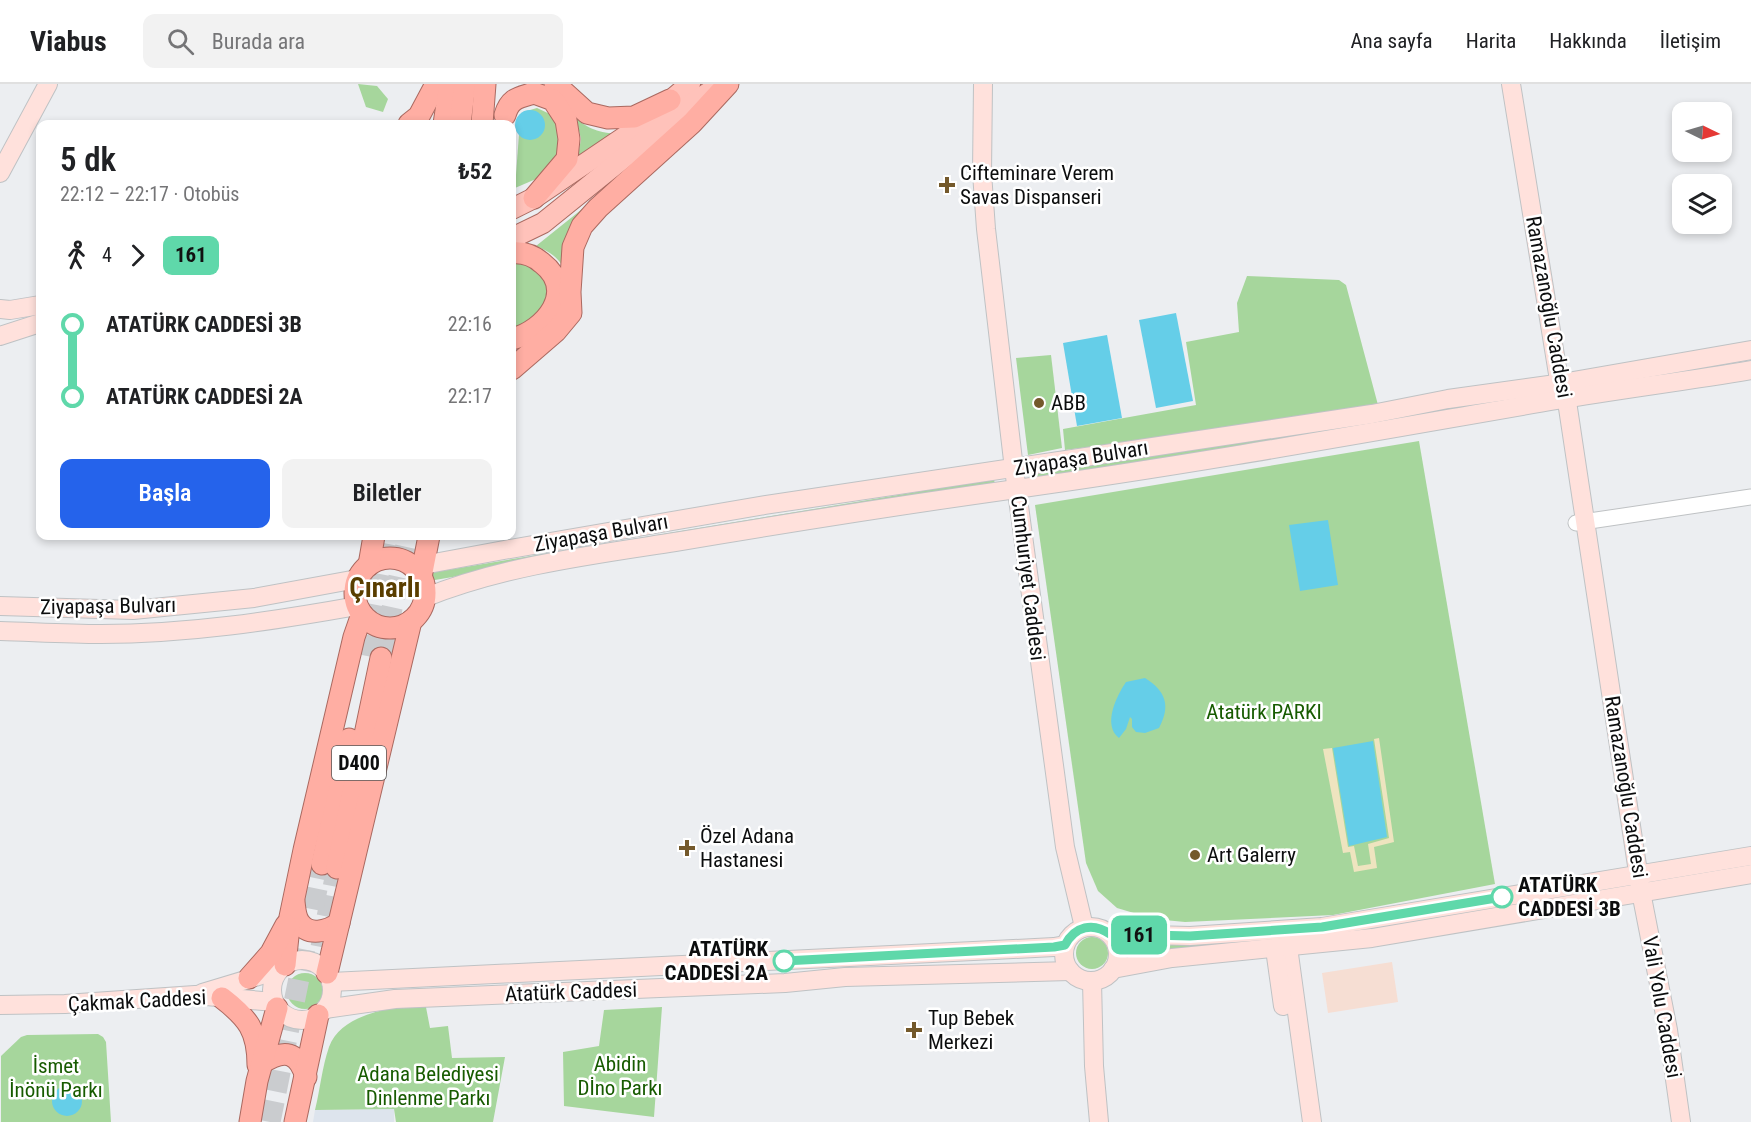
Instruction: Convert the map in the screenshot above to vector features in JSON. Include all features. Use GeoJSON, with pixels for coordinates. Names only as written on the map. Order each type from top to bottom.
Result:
{"type":"FeatureCollection","features":[{"type":"Feature","properties":{"kind":"highway"},"geometry":{"type":"LineString","coordinates":[[414,120],[419,116],[436,84]]}},
{"type":"Feature","properties":{"kind":"highway"},"geometry":{"type":"LineString","coordinates":[[445,120],[450,84]]}},
{"type":"Feature","properties":{"kind":"highway"},"geometry":{"type":"LineString","coordinates":[[460,120],[465,84]]}},
{"type":"Feature","properties":{"kind":"highway"},"geometry":{"type":"LineString","coordinates":[[482,120],[485,84]]}},
{"type":"Feature","properties":{"kind":"highway"},"geometry":{"type":"LineString","coordinates":[[555,84],[587,113],[608,118],[634,117],[677,105]]}},
{"type":"Feature","properties":{"kind":"highway"},"geometry":{"type":"LineString","coordinates":[[516,366],[556,331],[571,313],[573,247],[582,226],[598,208],[692,123],[728,84]]}},
{"type":"Feature","properties":{"kind":"highway"},"geometry":{"type":"LineString","coordinates":[[507,106],[534,93],[553,100],[566,120],[569,139],[567,159],[534,198]]}},
{"type":"Feature","properties":{"kind":"highway"},"geometry":{"type":"LineString","coordinates":[[516,254],[535,257],[548,267],[556,281],[557,298],[550,316],[537,328],[517,338]]}},
{"type":"Feature","properties":{"kind":"highway"},"geometry":{"type":"LineString","coordinates":[[373,540],[363,572],[355,588],[360,610],[368,621],[385,627],[403,625],[411,621]]}},
{"type":"Feature","properties":{"kind":"highway"},"geometry":{"type":"LineString","coordinates":[[329,978],[339,923],[411,621],[422,606],[420,576],[428,540]]}},
{"type":"Feature","properties":{"kind":"highway"},"geometry":{"type":"LineString","coordinates":[[363,572],[385,558],[403,560],[420,576]]}},
{"type":"Feature","properties":{"kind":"highway"},"geometry":{"type":"LineString","coordinates":[[281,968],[303,850],[360,610]]}},
{"type":"Feature","properties":{"kind":"highway","name":"D400"},"geometry":{"type":"LineString","coordinates":[[330,866],[374,657]]}},
{"type":"Feature","properties":{"kind":"highway"},"geometry":{"type":"LineString","coordinates":[[292,909],[299,923],[313,931],[325,931],[339,923]]}},
{"type":"Feature","properties":{"kind":"highway"},"geometry":{"type":"LineString","coordinates":[[249,978],[271,953],[292,909]]}},
{"type":"Feature","properties":{"kind":"highway"},"geometry":{"type":"LineString","coordinates":[[222,998],[242,1014],[251,1027],[260,1072]]}},
{"type":"Feature","properties":{"kind":"highway"},"geometry":{"type":"LineString","coordinates":[[250,1122],[276,1005]]}},
{"type":"Feature","properties":{"kind":"highway"},"geometry":{"type":"LineString","coordinates":[[295,1122],[322,1012]]}},
{"type":"Feature","properties":{"kind":"highway"},"geometry":{"type":"LineString","coordinates":[[260,1072],[280,1054],[291,1055],[302,1064],[306,1077]]}},
{"type":"Feature","properties":{"kind":"main road"},"geometry":{"type":"LineString","coordinates":[[0,174],[48,84]]}},
{"type":"Feature","properties":{"kind":"main road"},"geometry":{"type":"LineString","coordinates":[[516,236],[543,223],[677,105],[690,84]]}},
{"type":"Feature","properties":{"kind":"main road"},"geometry":{"type":"LineString","coordinates":[[516,206],[534,198],[642,125],[720,84]]}},
{"type":"Feature","properties":{"kind":"main road","name":"Cumhuriyet Caddesi"},"geometry":{"type":"LineString","coordinates":[[983,84],[982,173],[986,229],[1014,469],[1065,847],[1084,927]]}},
{"type":"Feature","properties":{"kind":"main road","name":"Ramazanoğlu Caddesi"},"geometry":{"type":"LineString","coordinates":[[1500,84],[1581,522],[1636,874],[1641,892]]}},
{"type":"Feature","properties":{"kind":"main road","name":"Ramazanoğlu Caddesi"},"geometry":{"type":"LineString","coordinates":[[1511,84],[1558,392]]}},
{"type":"Feature","properties":{"kind":"main road"},"geometry":{"type":"LineString","coordinates":[[0,309],[10,310],[36,305]]}},
{"type":"Feature","properties":{"kind":"main road"},"geometry":{"type":"LineString","coordinates":[[0,336],[36,324]]}},
{"type":"Feature","properties":{"kind":"main road","name":"Ziyapaşa Bulvarı"},"geometry":{"type":"LineString","coordinates":[[420,576],[455,585],[547,564],[938,498],[1017,489],[1374,433],[1751,350]]}},
{"type":"Feature","properties":{"kind":"main road","name":"Ziyapaşa Bulvarı"},"geometry":{"type":"LineString","coordinates":[[420,576],[504,550],[765,505],[1372,414],[1448,399],[1558,392],[1751,370]]}},
{"type":"Feature","properties":{"kind":"main road","name":"Ziyapaşa Bulvarı"},"geometry":{"type":"LineString","coordinates":[[0,606],[133,610],[254,598],[363,572]]}},
{"type":"Feature","properties":{"kind":"main road","name":"Ziyapaşa Bulvarı"},"geometry":{"type":"LineString","coordinates":[[0,631],[101,634],[171,631],[360,610]]}},
{"type":"Feature","properties":{"kind":"main road"},"geometry":{"type":"LineString","coordinates":[[1110,934],[1190,936],[1322,927],[1751,856]]}},
{"type":"Feature","properties":{"kind":"main road"},"geometry":{"type":"LineString","coordinates":[[1113,969],[1118,951],[1116,942],[1110,934],[1094,926],[1084,927],[1069,937],[1065,945],[1064,959],[1070,971],[1084,980],[1092,981],[1100,979],[1113,969],[1172,958],[1372,939],[1751,874]]}},
{"type":"Feature","properties":{"kind":"main road","name":"Vali Yolu Caddesi"},"geometry":{"type":"LineString","coordinates":[[1641,892],[1668,1030],[1681,1122]]}},
{"type":"Feature","properties":{"kind":"main road","name":"Atatürk Caddesi"},"geometry":{"type":"LineString","coordinates":[[329,978],[1044,948],[1065,945]]}},
{"type":"Feature","properties":{"kind":"main road"},"geometry":{"type":"LineString","coordinates":[[1281,948],[1300,1122]]}},
{"type":"Feature","properties":{"kind":"main road"},"geometry":{"type":"LineString","coordinates":[[1281,948],[1312,1122]]}},
{"type":"Feature","properties":{"kind":"main road"},"geometry":{"type":"LineString","coordinates":[[195,995],[303,960],[312,962],[329,978],[332,992],[322,1012],[300,1021],[291,1019],[276,1005],[271,989],[273,980],[281,968]]}},
{"type":"Feature","properties":{"kind":"main road","name":"Atatürk Caddesi"},"geometry":{"type":"LineString","coordinates":[[322,1012],[395,999],[785,983],[845,977],[1070,971]]}},
{"type":"Feature","properties":{"kind":"main road"},"geometry":{"type":"LineString","coordinates":[[1092,981],[1094,1066],[1099,1122]]}},
{"type":"Feature","properties":{"kind":"main road","name":"Çakmak Caddesi"},"geometry":{"type":"LineString","coordinates":[[0,1005],[65,1004],[195,995],[276,1005]]}},
{"type":"Feature","properties":{"kind":"street"},"geometry":{"type":"LineString","coordinates":[[1581,522],[1751,497]]}},
{"type":"Feature","properties":{"kind":"shaded area"},"geometry":{"type":"Polygon","coordinates":[[[1392,962],[1398,1002],[1328,1013],[1322,973],[1392,962]]]}},
{"type":"Feature","properties":{"kind":"shaded area"},"geometry":{"type":"Polygon","coordinates":[[[394,1109],[394,1122],[313,1122],[315,1110],[394,1109]]]}},
{"type":"Feature","properties":{"kind":"green space"},"geometry":{"type":"Polygon","coordinates":[[[358,84],[377,86],[388,99],[383,112],[366,107],[358,84]]]}},
{"type":"Feature","properties":{"kind":"green space"},"geometry":{"type":"Polygon","coordinates":[[[537,108],[552,115],[560,132],[558,157],[543,176],[516,188],[520,121],[523,112],[537,108]]]}},
{"type":"Feature","properties":{"kind":"green space"},"geometry":{"type":"Polygon","coordinates":[[[576,118],[597,131],[621,134],[577,162],[581,139],[576,118]]]}},
{"type":"Feature","properties":{"kind":"green space"},"geometry":{"type":"Polygon","coordinates":[[[637,165],[595,205],[566,272],[554,256],[536,246],[637,165]]]}},
{"type":"Feature","properties":{"kind":"green space"},"geometry":{"type":"Polygon","coordinates":[[[516,262],[528,263],[546,278],[550,303],[516,332],[516,262]]]}},
{"type":"Feature","properties":{"kind":"green space"},"geometry":{"type":"Polygon","coordinates":[[[1247,276],[1339,280],[1346,285],[1378,405],[1247,427],[1065,450],[1063,429],[1196,405],[1186,342],[1239,332],[1237,303],[1247,276]]]}},
{"type":"Feature","properties":{"kind":"green space","name":"ABB"},"geometry":{"type":"Polygon","coordinates":[[[1051,355],[1062,448],[1028,455],[1016,358],[1051,355]]]}},
{"type":"Feature","properties":{"kind":"green space"},"geometry":{"type":"Polygon","coordinates":[[[1543,390],[1544,397],[1030,480],[1029,473],[1543,390]]]}},
{"type":"Feature","properties":{"kind":"green space","name":"Atatürk PARKI"},"geometry":{"type":"Polygon","coordinates":[[[1419,441],[1495,884],[1333,915],[1185,922],[1154,919],[1117,908],[1098,891],[1086,863],[1035,505],[1419,441]]]}},
{"type":"Feature","properties":{"kind":"green space"},"geometry":{"type":"Polygon","coordinates":[[[994,479],[995,485],[429,581],[429,573],[994,479]]]}},
{"type":"Feature","properties":{"kind":"green space"},"geometry":{"type":"Polygon","coordinates":[[[1625,884],[1626,889],[1335,935],[1131,959],[1128,940],[1625,884]]]}},
{"type":"Feature","properties":{"kind":"green space"},"geometry":{"type":"Polygon","coordinates":[[[1092,937],[1103,942],[1108,953],[1103,964],[1092,969],[1081,964],[1076,953],[1081,942],[1092,937]]]}},
{"type":"Feature","properties":{"kind":"green space"},"geometry":{"type":"Polygon","coordinates":[[[305,973],[318,978],[323,991],[318,1004],[305,1009],[292,1004],[287,991],[292,978],[305,973]]]}},
{"type":"Feature","properties":{"kind":"green space","name":"Adana Belediyesi Dinlenme Parkı"},"geometry":{"type":"Polygon","coordinates":[[[425,1002],[430,1028],[448,1026],[452,1058],[505,1057],[493,1122],[396,1122],[394,1109],[315,1110],[329,1047],[345,1026],[370,1014],[425,1002]]]}},
{"type":"Feature","properties":{"kind":"green space","name":"Abidin Dİno Parkı"},"geometry":{"type":"Polygon","coordinates":[[[662,1007],[654,1117],[564,1106],[563,1052],[599,1046],[604,1010],[662,1007]]]}},
{"type":"Feature","properties":{"kind":"green space","name":"İsmet İnönü Parkı"},"geometry":{"type":"Polygon","coordinates":[[[98,1034],[106,1042],[111,1122],[1,1122],[1,1056],[21,1037],[98,1034]]]}},
{"type":"Feature","properties":{"kind":"sand"},"geometry":{"type":"Polygon","coordinates":[[[1379,738],[1394,842],[1374,847],[1377,868],[1354,872],[1350,852],[1343,853],[1323,749],[1332,748],[1348,847],[1354,846],[1358,866],[1371,864],[1368,844],[1389,838],[1374,739],[1379,738]]]}},
{"type":"Feature","properties":{"kind":"water"},"geometry":{"type":"Polygon","coordinates":[[[524,111],[536,111],[544,119],[544,131],[536,139],[524,139],[516,131],[516,119],[524,111]]]}},
{"type":"Feature","properties":{"kind":"water"},"geometry":{"type":"Polygon","coordinates":[[[1176,313],[1193,401],[1156,408],[1139,320],[1176,313]]]}},
{"type":"Feature","properties":{"kind":"water"},"geometry":{"type":"Polygon","coordinates":[[[1107,335],[1122,418],[1077,426],[1063,343],[1107,335]]]}},
{"type":"Feature","properties":{"kind":"water"},"geometry":{"type":"Polygon","coordinates":[[[1328,520],[1338,585],[1300,591],[1289,525],[1328,520]]]}},
{"type":"Feature","properties":{"kind":"water"},"geometry":{"type":"Polygon","coordinates":[[[1145,678],[1162,694],[1165,706],[1163,720],[1159,728],[1145,733],[1136,732],[1132,727],[1130,717],[1126,729],[1119,738],[1114,732],[1111,718],[1115,702],[1126,682],[1145,678]]]}},
{"type":"Feature","properties":{"kind":"water"},"geometry":{"type":"Polygon","coordinates":[[[1373,741],[1387,837],[1349,846],[1333,748],[1373,741]]]}},
{"type":"Feature","properties":{"kind":"water"},"geometry":{"type":"Polygon","coordinates":[[[67,1086],[73,1087],[81,1095],[81,1107],[73,1115],[67,1116],[61,1115],[53,1107],[52,1101],[53,1095],[61,1087],[67,1086]]]}},
{"type":"Feature","properties":{"kind":"tunnel"},"geometry":{"type":"LineString","coordinates":[[367,656],[389,540]]}},
{"type":"Feature","properties":{"kind":"tunnel"},"geometry":{"type":"LineString","coordinates":[[381,658],[407,540]]}},
{"type":"Feature","properties":{"kind":"tunnel"},"geometry":{"type":"LineString","coordinates":[[270,1122],[322,864]]}},
{"type":"Feature","properties":{"kind":"tunnel"},"geometry":{"type":"LineString","coordinates":[[321,947],[337,868]]}},
{"type":"Feature","properties":{"kind":"bus line","name":"161"},"geometry":{"type":"LineString","coordinates":[[784,961],[1054,947],[1065,945],[1076,931],[1094,926],[1110,934],[1190,936],[1322,927],[1502,897]]}},
{"type":"Feature","properties":{"kind":"place","name":"Cifteminare Verem Savas Dispanseri"},"geometry":{"type":"Point","coordinates":[947,185]}},
{"type":"Feature","properties":{"kind":"place","name":"ABB"},"geometry":{"type":"Point","coordinates":[1039,403]}},
{"type":"Feature","properties":{"kind":"place","name":"Özel Adana Hastanesi"},"geometry":{"type":"Point","coordinates":[687,848]}},
{"type":"Feature","properties":{"kind":"place","name":"Art Galerry"},"geometry":{"type":"Point","coordinates":[1195,855]}},
{"type":"Feature","properties":{"kind":"place","name":"ATATÜRK CADDESİ 3B"},"geometry":{"type":"Point","coordinates":[1502,897]}},
{"type":"Feature","properties":{"kind":"place","name":"ATATÜRK CADDESİ 2A"},"geometry":{"type":"Point","coordinates":[784,961]}},
{"type":"Feature","properties":{"kind":"place","name":"Tup Bebek Merkezi"},"geometry":{"type":"Point","coordinates":[914,1030]}},
{"type":"Feature","properties":{"kind":"district","name":"Çınarlı"},"geometry":{"type":"Point","coordinates":[385,588]}}]}
